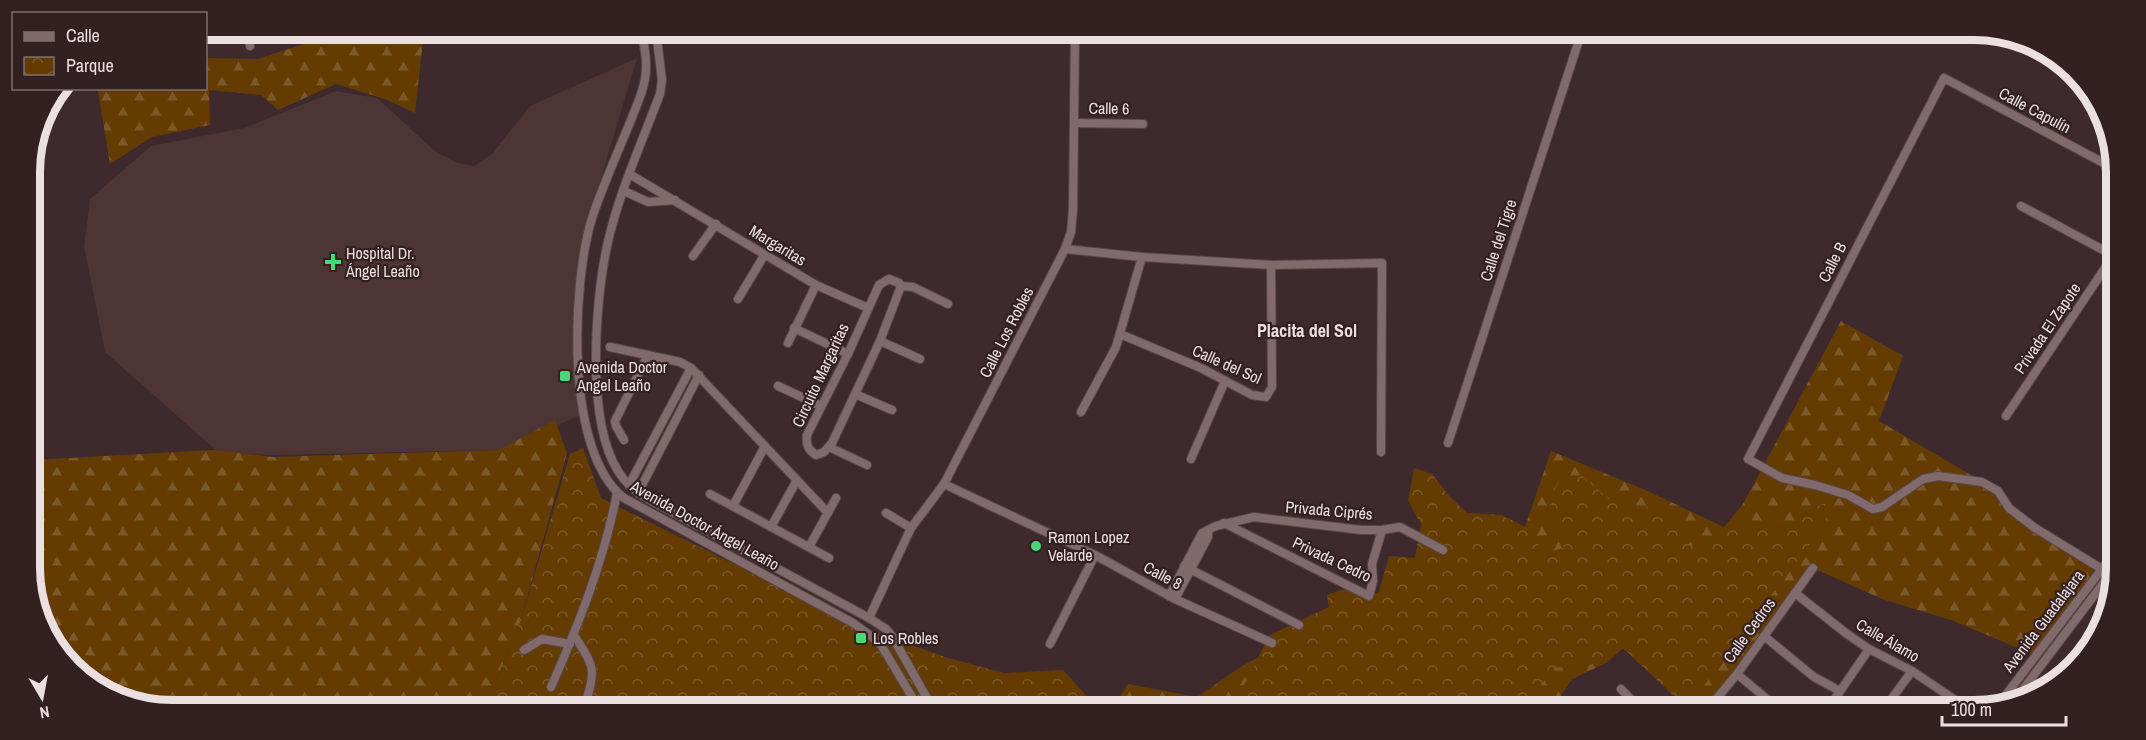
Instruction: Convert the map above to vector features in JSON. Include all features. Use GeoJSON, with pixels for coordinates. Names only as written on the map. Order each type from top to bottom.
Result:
{"type":"FeatureCollection","features":[{"type":"Feature","properties":{"kind":"street","name":"Calle Los Robles"},"geometry":{"type":"LineString","coordinates":[[869,618],[911,528],[944,484],[1065,249],[1071,232],[1073,210],[1075,40]]}},
{"type":"Feature","properties":{"kind":"street","name":"Calle del Tigre"},"geometry":{"type":"LineString","coordinates":[[1448,443],[1579,40]]}},
{"type":"Feature","properties":{"kind":"street"},"geometry":{"type":"LineString","coordinates":[[249,41],[250,46]]}},
{"type":"Feature","properties":{"kind":"street","name":"Avenida Doctor Ángel Leaño"},"geometry":{"type":"LineString","coordinates":[[643,41],[646,68],[641,92],[592,217],[580,277],[577,325],[582,402],[586,427],[596,457],[617,493],[853,623],[871,636],[881,645],[914,700]]}},
{"type":"Feature","properties":{"kind":"street","name":"Avenida Doctor Ángel Leaño"},"geometry":{"type":"LineString","coordinates":[[657,41],[662,80],[660,94],[624,191],[608,244],[596,327],[598,400],[610,453],[617,471],[638,493],[869,618],[889,632],[928,700]]}},
{"type":"Feature","properties":{"kind":"street","name":"Calle Capulín"},"geometry":{"type":"LineString","coordinates":[[1944,78],[2105,164]]}},
{"type":"Feature","properties":{"kind":"street","name":"Calle B"},"geometry":{"type":"LineString","coordinates":[[1944,78],[1748,459],[1782,478],[1848,495],[1873,509],[1882,507],[1923,479],[1938,476],[1982,482],[1998,491],[2009,508],[2035,528],[2102,568]]}},
{"type":"Feature","properties":{"kind":"street","name":"Calle 6"},"geometry":{"type":"LineString","coordinates":[[1074,123],[1143,124]]}},
{"type":"Feature","properties":{"kind":"street","name":"Margaritas"},"geometry":{"type":"LineString","coordinates":[[631,175],[816,285],[868,308]]}},
{"type":"Feature","properties":{"kind":"street"},"geometry":{"type":"LineString","coordinates":[[624,191],[648,202],[675,200]]}},
{"type":"Feature","properties":{"kind":"street"},"geometry":{"type":"LineString","coordinates":[[2021,206],[2106,253]]}},
{"type":"Feature","properties":{"kind":"street"},"geometry":{"type":"LineString","coordinates":[[693,256],[716,224]]}},
{"type":"Feature","properties":{"kind":"street"},"geometry":{"type":"LineString","coordinates":[[1065,249],[1142,257],[1271,265],[1382,263],[1381,452]]}},
{"type":"Feature","properties":{"kind":"street"},"geometry":{"type":"LineString","coordinates":[[738,299],[765,254]]}},
{"type":"Feature","properties":{"kind":"street"},"geometry":{"type":"LineString","coordinates":[[1081,412],[1116,347],[1142,257]]}},
{"type":"Feature","properties":{"kind":"street","name":"Calle del Sol"},"geometry":{"type":"LineString","coordinates":[[1120,334],[1201,368],[1252,394],[1266,397],[1272,387],[1271,265]]}},
{"type":"Feature","properties":{"kind":"street","name":"Privada El Zapote"},"geometry":{"type":"LineString","coordinates":[[2006,416],[2106,267]]}},
{"type":"Feature","properties":{"kind":"street","name":"Circuito Margaritas"},"geometry":{"type":"LineString","coordinates":[[829,447],[816,455],[810,452],[806,442],[807,435],[848,354],[879,285],[889,279],[901,286],[913,287],[948,304]]}},
{"type":"Feature","properties":{"kind":"street"},"geometry":{"type":"LineString","coordinates":[[788,343],[816,285]]}},
{"type":"Feature","properties":{"kind":"street"},"geometry":{"type":"LineString","coordinates":[[867,465],[829,447],[880,341],[901,286]]}},
{"type":"Feature","properties":{"kind":"street"},"geometry":{"type":"LineString","coordinates":[[795,328],[848,354]]}},
{"type":"Feature","properties":{"kind":"street"},"geometry":{"type":"LineString","coordinates":[[880,341],[920,359]]}},
{"type":"Feature","properties":{"kind":"street"},"geometry":{"type":"LineString","coordinates":[[610,347],[680,362],[691,368],[828,513]]}},
{"type":"Feature","properties":{"kind":"street"},"geometry":{"type":"LineString","coordinates":[[624,440],[615,426],[615,421],[648,355]]}},
{"type":"Feature","properties":{"kind":"street"},"geometry":{"type":"LineString","coordinates":[[629,485],[691,368]]}},
{"type":"Feature","properties":{"kind":"street"},"geometry":{"type":"LineString","coordinates":[[638,493],[699,375]]}},
{"type":"Feature","properties":{"kind":"street"},"geometry":{"type":"LineString","coordinates":[[1191,459],[1225,381]]}},
{"type":"Feature","properties":{"kind":"street"},"geometry":{"type":"LineString","coordinates":[[778,386],[821,406]]}},
{"type":"Feature","properties":{"kind":"street"},"geometry":{"type":"LineString","coordinates":[[855,394],[892,410]]}},
{"type":"Feature","properties":{"kind":"street"},"geometry":{"type":"LineString","coordinates":[[733,506],[765,446]]}},
{"type":"Feature","properties":{"kind":"street"},"geometry":{"type":"LineString","coordinates":[[644,457],[653,463]]}},
{"type":"Feature","properties":{"kind":"street"},"geometry":{"type":"LineString","coordinates":[[771,527],[797,480]]}},
{"type":"Feature","properties":{"kind":"street","name":"Calle 8"},"geometry":{"type":"LineString","coordinates":[[944,484],[1095,555],[1172,597],[1272,643]]}},
{"type":"Feature","properties":{"kind":"street"},"geometry":{"type":"LineString","coordinates":[[551,687],[574,635],[602,556],[617,493]]}},
{"type":"Feature","properties":{"kind":"street"},"geometry":{"type":"LineString","coordinates":[[710,494],[829,558]]}},
{"type":"Feature","properties":{"kind":"street"},"geometry":{"type":"LineString","coordinates":[[809,547],[836,498]]}},
{"type":"Feature","properties":{"kind":"street"},"geometry":{"type":"LineString","coordinates":[[885,513],[911,528]]}},
{"type":"Feature","properties":{"kind":"street","name":"Privada Ciprés"},"geometry":{"type":"LineString","coordinates":[[1172,597],[1202,533],[1224,524],[1254,517],[1322,526],[1382,530],[1400,527],[1443,550]]}},
{"type":"Feature","properties":{"kind":"street","name":"Privada Cedro"},"geometry":{"type":"LineString","coordinates":[[1224,524],[1369,596],[1373,581],[1372,564],[1382,530]]}},
{"type":"Feature","properties":{"kind":"street"},"geometry":{"type":"LineString","coordinates":[[1050,644],[1095,555]]}},
{"type":"Feature","properties":{"kind":"street","name":"Avenida Guadalajara"},"geometry":{"type":"LineString","coordinates":[[2005,695],[2106,563]]}},
{"type":"Feature","properties":{"kind":"street"},"geometry":{"type":"LineString","coordinates":[[1187,568],[1299,625]]}},
{"type":"Feature","properties":{"kind":"street","name":"Calle Cedros"},"geometry":{"type":"LineString","coordinates":[[1716,699],[1737,674],[1813,568]]}},
{"type":"Feature","properties":{"kind":"street"},"geometry":{"type":"LineString","coordinates":[[2102,568],[2106,570]]}},
{"type":"Feature","properties":{"kind":"street","name":"Avenida Guadalajara"},"geometry":{"type":"LineString","coordinates":[[2023,690],[2104,582]]}},
{"type":"Feature","properties":{"kind":"street","name":"Calle Álamo"},"geometry":{"type":"LineString","coordinates":[[1794,593],[1869,649],[1912,671],[1954,699]]}},
{"type":"Feature","properties":{"kind":"street"},"geometry":{"type":"LineString","coordinates":[[574,635],[591,661],[592,682],[587,700]]}},
{"type":"Feature","properties":{"kind":"street"},"geometry":{"type":"LineString","coordinates":[[1764,636],[1814,677],[1840,691]]}},
{"type":"Feature","properties":{"kind":"street"},"geometry":{"type":"LineString","coordinates":[[524,650],[542,639],[570,644]]}},
{"type":"Feature","properties":{"kind":"street"},"geometry":{"type":"LineString","coordinates":[[1835,699],[1869,649]]}},
{"type":"Feature","properties":{"kind":"street"},"geometry":{"type":"LineString","coordinates":[[1892,699],[1912,671]]}},
{"type":"Feature","properties":{"kind":"street"},"geometry":{"type":"LineString","coordinates":[[1737,674],[1767,699]]}},
{"type":"Feature","properties":{"kind":"street"},"geometry":{"type":"LineString","coordinates":[[1621,689],[1631,699]]}},
{"type":"Feature","properties":{"kind":"shaded area","name":"Hospital Dr. Ángel Leaño"},"geometry":{"type":"Polygon","coordinates":[[[637,58],[581,245],[577,278],[581,415],[499,450],[268,455],[218,452],[105,352],[84,246],[90,199],[151,146],[244,128],[336,91],[377,98],[435,151],[457,163],[474,166],[492,154],[530,106],[637,58]]]}},
{"type":"Feature","properties":{"kind":"green space"},"geometry":{"type":"Polygon","coordinates":[[[313,41],[423,41],[415,113],[385,99],[336,84],[278,110],[261,95],[209,90],[210,125],[152,137],[110,164],[96,90],[207,90],[207,58],[258,59],[313,41]]]}},
{"type":"Feature","properties":{"kind":"green space"},"geometry":{"type":"Polygon","coordinates":[[[1841,321],[1903,356],[1879,421],[1998,491],[2009,509],[2102,568],[2037,656],[1951,620],[1882,599],[1813,568],[1715,699],[1678,699],[1623,648],[1606,663],[1572,679],[1559,699],[1118,699],[1128,684],[1197,697],[1242,666],[1277,647],[1377,614],[1389,556],[1458,578],[1421,524],[1432,474],[1449,496],[1467,513],[1502,515],[1525,527],[1551,451],[1643,489],[1724,527],[1743,504],[1841,321]]]}},
{"type":"Feature","properties":{"kind":"green space"},"geometry":{"type":"Polygon","coordinates":[[[555,420],[567,453],[521,620],[489,700],[172,700],[138,695],[106,682],[85,667],[63,641],[47,610],[40,568],[40,460],[214,450],[273,457],[499,450],[555,420]]]}},
{"type":"Feature","properties":{"kind":"green space"},"geometry":{"type":"Polygon","coordinates":[[[583,448],[601,498],[859,626],[945,657],[1004,673],[1063,670],[1090,699],[489,700],[521,620],[570,454],[583,448]]]}},
{"type":"Feature","properties":{"kind":"green space"},"geometry":{"type":"Polygon","coordinates":[[[1414,468],[1432,474],[1449,496],[1467,513],[1495,515],[1513,521],[1527,532],[1545,553],[1564,548],[1552,517],[1549,500],[1559,481],[1581,475],[1621,507],[1655,509],[1691,546],[1712,538],[1724,527],[1801,520],[1806,511],[1825,503],[1826,522],[1694,699],[1678,699],[1623,648],[1606,663],[1552,668],[1533,699],[1236,699],[1270,635],[1329,607],[1327,595],[1344,589],[1366,597],[1379,592],[1389,556],[1415,558],[1421,524],[1408,501],[1414,468]]]}},
{"type":"Feature","properties":{"kind":"place","name":"Hospital Dr. Ángel Leaño"},"geometry":{"type":"Point","coordinates":[333,262]}},
{"type":"Feature","properties":{"kind":"place","name":"Avenida Doctor Angel Leaño"},"geometry":{"type":"Point","coordinates":[565,376]}},
{"type":"Feature","properties":{"kind":"place","name":"Ramon Lopez Velarde"},"geometry":{"type":"Point","coordinates":[1036,546]}},
{"type":"Feature","properties":{"kind":"place","name":"Los Robles"},"geometry":{"type":"Point","coordinates":[861,638]}},
{"type":"Feature","properties":{"kind":"district","name":"Placita del Sol"},"geometry":{"type":"Point","coordinates":[1307,331]}}]}
